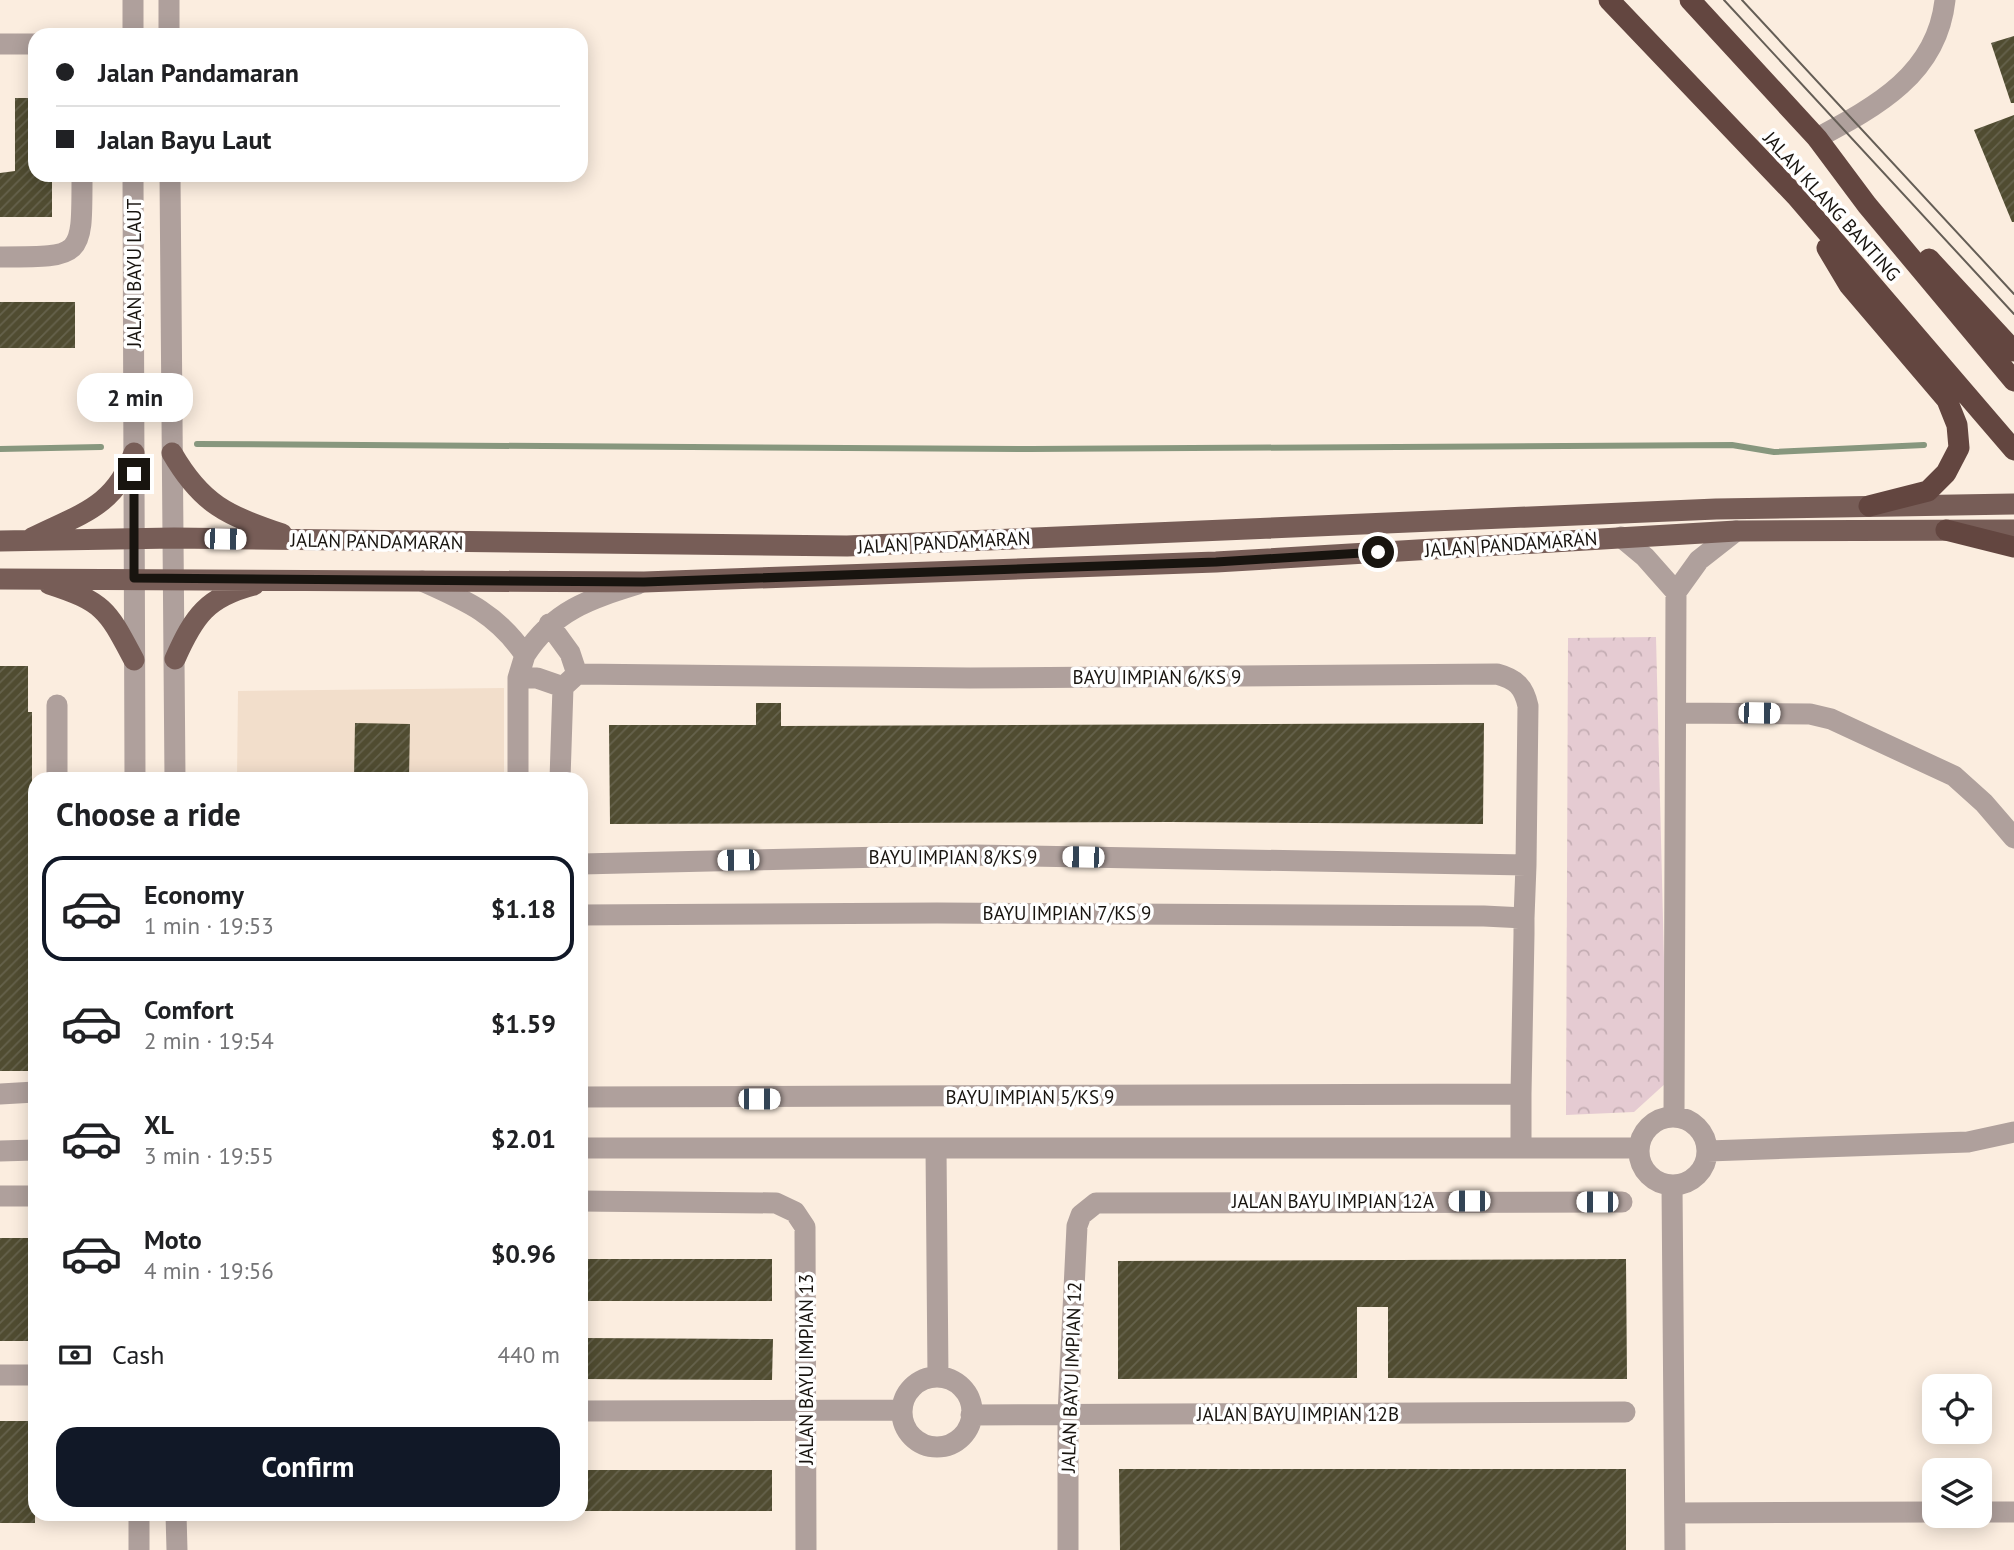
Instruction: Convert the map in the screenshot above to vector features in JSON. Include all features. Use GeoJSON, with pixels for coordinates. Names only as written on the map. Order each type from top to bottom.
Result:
{"type":"FeatureCollection","features":[{"type":"Feature","properties":{"kind":"highway","name":"JALAN KLANG BANTING"},"geometry":{"type":"LineString","coordinates":[[1609,0],[1796,196],[2014,450]]}},
{"type":"Feature","properties":{"kind":"highway","name":"JALAN KLANG BANTING"},"geometry":{"type":"LineString","coordinates":[[1690,0],[1818,138],[1867,205],[2014,381]]}},
{"type":"Feature","properties":{"kind":"highway"},"geometry":{"type":"LineString","coordinates":[[1796,196],[1850,285],[1947,400],[1957,425],[1959,448],[1945,473],[1928,491],[1869,506]]}},
{"type":"Feature","properties":{"kind":"highway"},"geometry":{"type":"LineString","coordinates":[[1867,205],[1912,241],[2014,351]]}},
{"type":"Feature","properties":{"kind":"highway"},"geometry":{"type":"LineString","coordinates":[[1946,530],[2014,547]]}},
{"type":"Feature","properties":{"kind":"main road"},"geometry":{"type":"LineString","coordinates":[[27,540],[92,509],[111,495],[125,478],[134,453]]}},
{"type":"Feature","properties":{"kind":"main road"},"geometry":{"type":"LineString","coordinates":[[172,453],[187,479],[206,498],[233,517],[301,540]]}},
{"type":"Feature","properties":{"kind":"main road","name":"JALAN PANDAMARAN"},"geometry":{"type":"LineString","coordinates":[[0,541],[174,538],[847,546],[1716,509],[2014,504]]}},
{"type":"Feature","properties":{"kind":"main road","name":"JALAN PANDAMARAN"},"geometry":{"type":"LineString","coordinates":[[0,579],[174,577],[644,582],[1216,562],[1736,531],[2014,530]]}},
{"type":"Feature","properties":{"kind":"main road"},"geometry":{"type":"LineString","coordinates":[[34,579],[77,594],[107,612],[134,660]]}},
{"type":"Feature","properties":{"kind":"main road"},"geometry":{"type":"LineString","coordinates":[[174,659],[189,628],[205,607],[233,591],[280,579]]}},
{"type":"Feature","properties":{"kind":"street"},"geometry":{"type":"LineString","coordinates":[[133,0],[133,28]]}},
{"type":"Feature","properties":{"kind":"street"},"geometry":{"type":"LineString","coordinates":[[169,0],[169,28]]}},
{"type":"Feature","properties":{"kind":"street"},"geometry":{"type":"LineString","coordinates":[[1818,138],[1872,108],[1906,82],[1929,53],[1942,23],[1945,0]]}},
{"type":"Feature","properties":{"kind":"street"},"geometry":{"type":"LineString","coordinates":[[0,44],[28,44]]}},
{"type":"Feature","properties":{"kind":"street"},"geometry":{"type":"LineString","coordinates":[[0,257],[51,257],[69,250],[81,235],[82,182]]}},
{"type":"Feature","properties":{"kind":"street","name":"JALAN BAYU LAUT"},"geometry":{"type":"LineString","coordinates":[[134,182],[135,772]]}},
{"type":"Feature","properties":{"kind":"street","name":"JALAN BAYU LAUT"},"geometry":{"type":"LineString","coordinates":[[170,182],[175,772]]}},
{"type":"Feature","properties":{"kind":"street"},"geometry":{"type":"LineString","coordinates":[[1674,1117],[1676,592],[1699,560],[1736,531]]}},
{"type":"Feature","properties":{"kind":"street"},"geometry":{"type":"LineString","coordinates":[[1621,537],[1645,557],[1676,592]]}},
{"type":"Feature","properties":{"kind":"street"},"geometry":{"type":"LineString","coordinates":[[422,581],[486,612],[508,630],[525,655]]}},
{"type":"Feature","properties":{"kind":"street"},"geometry":{"type":"LineString","coordinates":[[518,772],[518,678],[525,655],[549,624],[583,603],[644,582]]}},
{"type":"Feature","properties":{"kind":"street"},"geometry":{"type":"LineString","coordinates":[[549,624],[570,653],[570,681],[561,772]]}},
{"type":"Feature","properties":{"kind":"street","name":"BAYU IMPIAN 6/KS 9"},"geometry":{"type":"LineString","coordinates":[[518,678],[570,681],[1497,674],[1510,677],[1521,685],[1528,706],[1524,918]]}},
{"type":"Feature","properties":{"kind":"street"},"geometry":{"type":"LineString","coordinates":[[57,705],[57,772]]}},
{"type":"Feature","properties":{"kind":"street"},"geometry":{"type":"LineString","coordinates":[[1677,713],[1810,714],[1832,719],[1954,776],[1984,803],[2014,838]]}},
{"type":"Feature","properties":{"kind":"street","name":"BAYU IMPIAN 8/KS 9"},"geometry":{"type":"LineString","coordinates":[[588,864],[974,855],[1526,865]]}},
{"type":"Feature","properties":{"kind":"street","name":"BAYU IMPIAN 7/KS 9"},"geometry":{"type":"LineString","coordinates":[[588,915],[937,913],[1524,918]]}},
{"type":"Feature","properties":{"kind":"street"},"geometry":{"type":"LineString","coordinates":[[1521,1148],[1524,918]]}},
{"type":"Feature","properties":{"kind":"street"},"geometry":{"type":"LineString","coordinates":[[0,1094],[28,1092]]}},
{"type":"Feature","properties":{"kind":"street","name":"BAYU IMPIAN 5/KS 9"},"geometry":{"type":"LineString","coordinates":[[588,1097],[1521,1094]]}},
{"type":"Feature","properties":{"kind":"street"},"geometry":{"type":"LineString","coordinates":[[1674,1117],[1694,1124],[1706,1140],[1708,1150],[1706,1161],[1693,1179],[1672,1185],[1661,1183],[1644,1170],[1639,1148],[1642,1138],[1654,1123],[1674,1117]]}},
{"type":"Feature","properties":{"kind":"street"},"geometry":{"type":"LineString","coordinates":[[1708,1150],[1968,1142],[2014,1132]]}},
{"type":"Feature","properties":{"kind":"street"},"geometry":{"type":"LineString","coordinates":[[588,1148],[1639,1148]]}},
{"type":"Feature","properties":{"kind":"street"},"geometry":{"type":"LineString","coordinates":[[936,1148],[938,1377]]}},
{"type":"Feature","properties":{"kind":"street"},"geometry":{"type":"LineString","coordinates":[[0,1151],[28,1150]]}},
{"type":"Feature","properties":{"kind":"street"},"geometry":{"type":"LineString","coordinates":[[1672,1185],[1675,1550]]}},
{"type":"Feature","properties":{"kind":"street"},"geometry":{"type":"LineString","coordinates":[[0,1196],[28,1196]]}},
{"type":"Feature","properties":{"kind":"street","name":"JALAN BAYU IMPIAN 13"},"geometry":{"type":"LineString","coordinates":[[588,1201],[776,1203],[795,1212],[805,1227],[806,1550]]}},
{"type":"Feature","properties":{"kind":"street","name":"JALAN BAYU IMPIAN 12A"},"geometry":{"type":"LineString","coordinates":[[1088,1209],[1096,1203],[1111,1201],[1622,1202]]}},
{"type":"Feature","properties":{"kind":"street","name":"JALAN BAYU IMPIAN 12"},"geometry":{"type":"LineString","coordinates":[[1068,1550],[1068,1415],[1077,1226],[1088,1209]]}},
{"type":"Feature","properties":{"kind":"street"},"geometry":{"type":"LineString","coordinates":[[0,1375],[28,1375]]}},
{"type":"Feature","properties":{"kind":"street"},"geometry":{"type":"LineString","coordinates":[[938,1377],[954,1382],[963,1389],[969,1399],[971,1415],[967,1428],[959,1438],[934,1446],[921,1443],[911,1435],[904,1423],[902,1410],[910,1389],[923,1380],[938,1377]]}},
{"type":"Feature","properties":{"kind":"street"},"geometry":{"type":"LineString","coordinates":[[588,1411],[902,1410]]}},
{"type":"Feature","properties":{"kind":"street","name":"JALAN BAYU IMPIAN 12B"},"geometry":{"type":"LineString","coordinates":[[971,1415],[1625,1412]]}},
{"type":"Feature","properties":{"kind":"street"},"geometry":{"type":"LineString","coordinates":[[1675,1513],[1922,1512]]}},
{"type":"Feature","properties":{"kind":"street"},"geometry":{"type":"LineString","coordinates":[[1992,1512],[2014,1512]]}},
{"type":"Feature","properties":{"kind":"street"},"geometry":{"type":"LineString","coordinates":[[139,1521],[139,1550]]}},
{"type":"Feature","properties":{"kind":"street"},"geometry":{"type":"LineString","coordinates":[[176,1521],[177,1550]]}},
{"type":"Feature","properties":{"kind":"shaded area"},"geometry":{"type":"Polygon","coordinates":[[[504,688],[504,772],[237,772],[238,691],[504,688]]]}},
{"type":"Feature","properties":{"kind":"green space"},"geometry":{"type":"Polygon","coordinates":[[[1656,637],[1667,1082],[1634,1112],[1566,1115],[1568,638],[1656,637]]]}},
{"type":"Feature","properties":{"kind":"building"},"geometry":{"type":"Polygon","coordinates":[[[2014,36],[2014,103],[2011,103],[1991,43],[2014,36]]]}},
{"type":"Feature","properties":{"kind":"building"},"geometry":{"type":"Polygon","coordinates":[[[15,98],[28,98],[28,182],[52,182],[52,217],[0,217],[0,173],[15,171],[15,98]]]}},
{"type":"Feature","properties":{"kind":"building"},"geometry":{"type":"Polygon","coordinates":[[[2014,115],[2014,222],[2012,222],[1974,130],[2014,115]]]}},
{"type":"Feature","properties":{"kind":"building"},"geometry":{"type":"Polygon","coordinates":[[[0,302],[75,302],[75,348],[0,348],[0,302]]]}},
{"type":"Feature","properties":{"kind":"building"},"geometry":{"type":"Polygon","coordinates":[[[0,666],[28,666],[28,712],[32,712],[32,772],[28,772],[28,1071],[0,1071],[0,666]]]}},
{"type":"Feature","properties":{"kind":"building"},"geometry":{"type":"Polygon","coordinates":[[[756,703],[781,703],[781,726],[1484,723],[1483,824],[610,824],[609,725],[756,725],[756,703]]]}},
{"type":"Feature","properties":{"kind":"building"},"geometry":{"type":"Polygon","coordinates":[[[355,723],[410,724],[409,772],[354,772],[355,723]]]}},
{"type":"Feature","properties":{"kind":"building"},"geometry":{"type":"Polygon","coordinates":[[[0,1238],[28,1238],[28,1341],[0,1341],[0,1238]]]}},
{"type":"Feature","properties":{"kind":"building"},"geometry":{"type":"Polygon","coordinates":[[[588,1259],[772,1259],[772,1301],[588,1301],[588,1259]]]}},
{"type":"Feature","properties":{"kind":"building"},"geometry":{"type":"Polygon","coordinates":[[[1626,1259],[1627,1379],[1388,1378],[1388,1307],[1357,1307],[1357,1378],[1118,1379],[1118,1261],[1626,1259]]]}},
{"type":"Feature","properties":{"kind":"building"},"geometry":{"type":"Polygon","coordinates":[[[588,1338],[773,1339],[772,1380],[588,1379],[588,1338]]]}},
{"type":"Feature","properties":{"kind":"building"},"geometry":{"type":"Polygon","coordinates":[[[0,1421],[28,1421],[28,1521],[35,1523],[0,1523],[0,1421]]]}},
{"type":"Feature","properties":{"kind":"building"},"geometry":{"type":"Polygon","coordinates":[[[1119,1469],[1626,1469],[1626,1550],[1120,1550],[1119,1469]]]}},
{"type":"Feature","properties":{"kind":"building"},"geometry":{"type":"Polygon","coordinates":[[[588,1470],[772,1470],[772,1511],[588,1511],[588,1470]]]}},
{"type":"Feature","properties":{"kind":"waterway"},"geometry":{"type":"LineString","coordinates":[[197,444],[1031,449],[1732,445],[1774,452],[1924,445]]}},
{"type":"Feature","properties":{"kind":"waterway"},"geometry":{"type":"LineString","coordinates":[[0,449],[101,447]]}},
{"type":"Feature","properties":{"kind":"tram line"},"geometry":{"type":"LineString","coordinates":[[1724,0],[2014,314]]}},
{"type":"Feature","properties":{"kind":"tram line"},"geometry":{"type":"LineString","coordinates":[[1742,0],[2014,294]]}},
{"type":"Feature","properties":{"kind":"route"},"geometry":{"type":"LineString","coordinates":[[134,474],[134,578],[644,582],[1216,562],[1378,552]]}}]}
